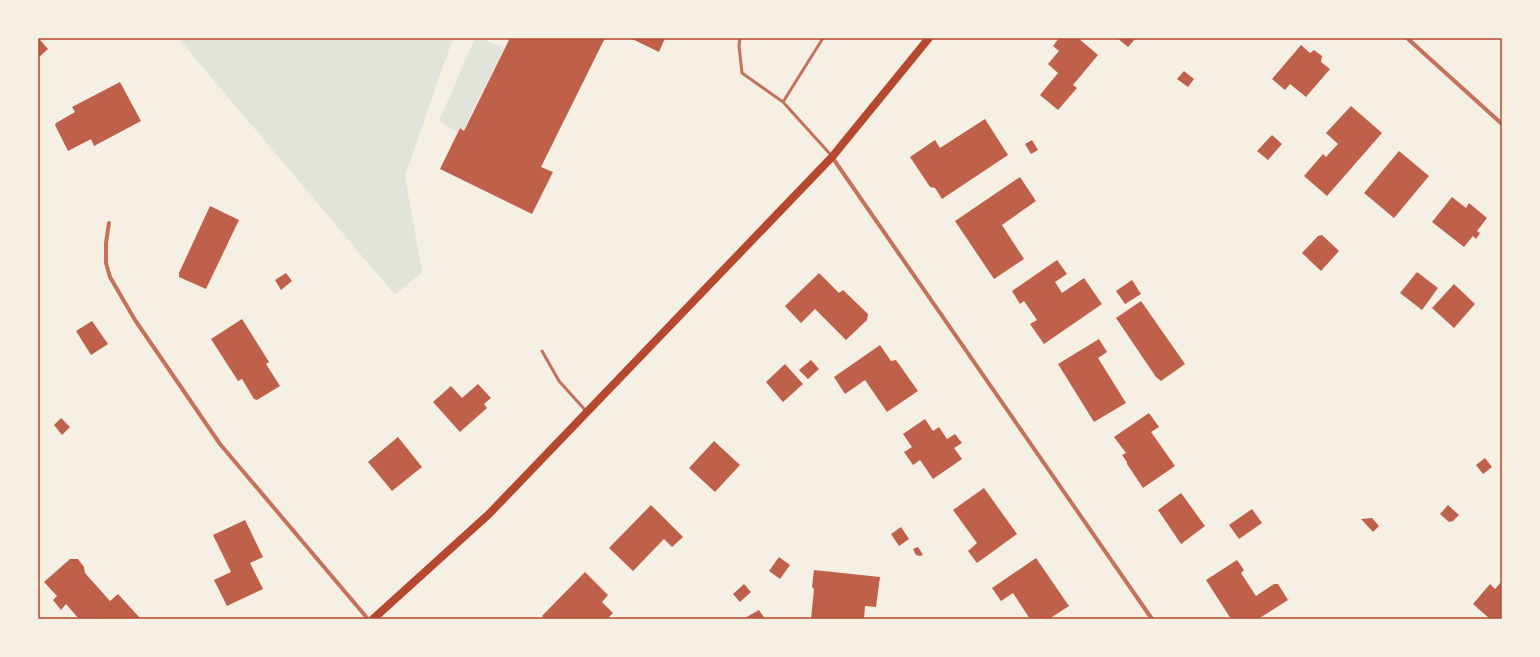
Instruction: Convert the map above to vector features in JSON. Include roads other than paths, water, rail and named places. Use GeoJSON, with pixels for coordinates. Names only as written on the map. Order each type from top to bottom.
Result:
{"type":"FeatureCollection","features":[{"type":"Feature","properties":{"kind":"main road"},"geometry":{"type":"LineString","coordinates":[[373,619],[489,514],[832,157],[929,38]]}},
{"type":"Feature","properties":{"kind":"street"},"geometry":{"type":"LineString","coordinates":[[1407,38],[1502,124]]}},
{"type":"Feature","properties":{"kind":"street"},"geometry":{"type":"LineString","coordinates":[[832,157],[1152,619]]}},
{"type":"Feature","properties":{"kind":"street"},"geometry":{"type":"LineString","coordinates":[[109,223],[106,243],[106,263],[110,277],[134,320],[220,444],[368,619]]}},
{"type":"Feature","properties":{"kind":"lane"},"geometry":{"type":"LineString","coordinates":[[740,38],[739,46],[742,73],[784,102],[832,157]]}},
{"type":"Feature","properties":{"kind":"lane"},"geometry":{"type":"LineString","coordinates":[[784,102],[823,38]]}},
{"type":"Feature","properties":{"kind":"lane"},"geometry":{"type":"LineString","coordinates":[[542,351],[559,381],[587,412]]}}]}
